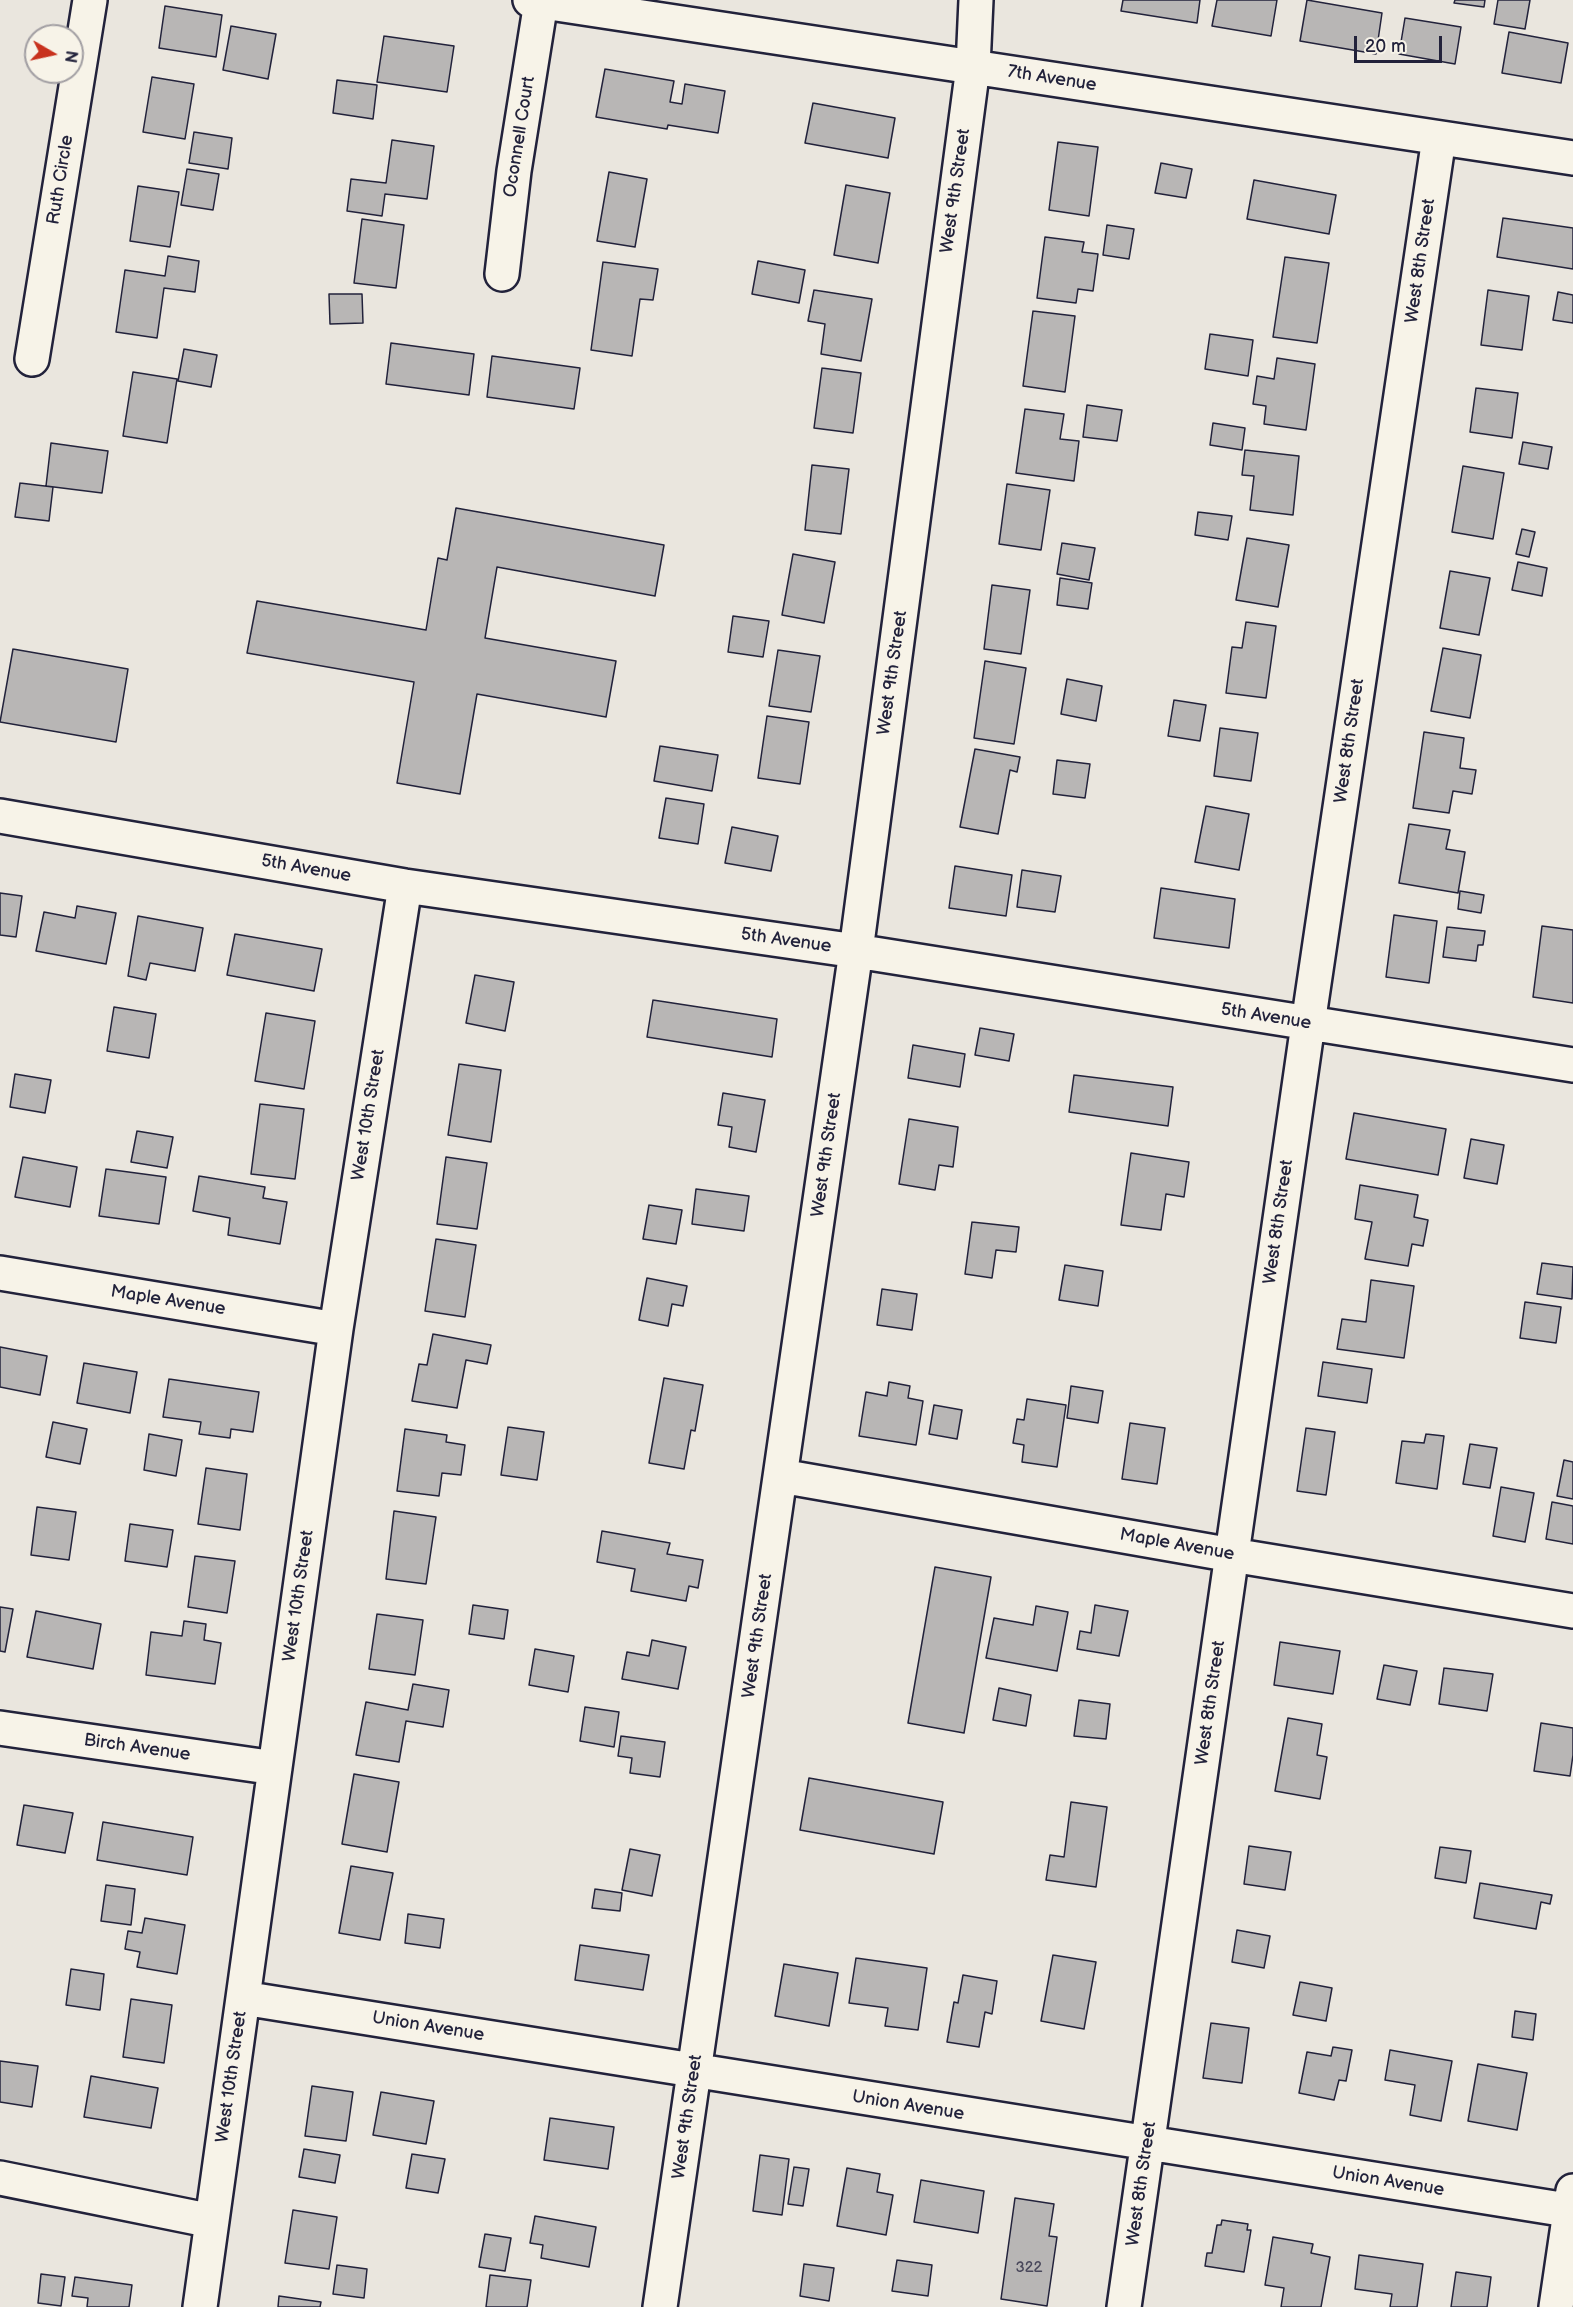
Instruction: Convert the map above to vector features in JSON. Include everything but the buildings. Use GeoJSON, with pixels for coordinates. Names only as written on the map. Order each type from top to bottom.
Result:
{"type":"FeatureCollection","features":[{"type":"Feature","properties":{"kind":"street","name":"Ruth Circle"},"geometry":{"type":"LineString","coordinates":[[32,359],[90,0]]}},
{"type":"Feature","properties":{"kind":"street","name":"West 9th Street"},"geometry":{"type":"LineString","coordinates":[[660,2307],[856,951],[973,68],[976,0]]}},
{"type":"Feature","properties":{"kind":"street","name":"7th Avenue"},"geometry":{"type":"LineString","coordinates":[[535,1],[1573,159]]}},
{"type":"Feature","properties":{"kind":"street","name":"Oconnell Court"},"geometry":{"type":"LineString","coordinates":[[502,273],[535,1]]}},
{"type":"Feature","properties":{"kind":"street","name":"West 8th Street"},"geometry":{"type":"LineString","coordinates":[[1124,2307],[1308,1024],[1439,138]]}},
{"type":"Feature","properties":{"kind":"street","name":"5th Avenue"},"geometry":{"type":"LineString","coordinates":[[0,816],[405,886],[856,951],[1573,1065]]}},
{"type":"Feature","properties":{"kind":"street","name":"West 10th Street"},"geometry":{"type":"LineString","coordinates":[[200,2307],[336,1329],[405,886]]}},
{"type":"Feature","properties":{"kind":"street","name":"Maple Avenue"},"geometry":{"type":"LineString","coordinates":[[0,1272],[336,1329]]}},
{"type":"Feature","properties":{"kind":"street","name":"Maple Avenue"},"geometry":{"type":"LineString","coordinates":[[781,1476],[1232,1555],[1573,1611]]}},
{"type":"Feature","properties":{"kind":"street","name":"Birch Avenue"},"geometry":{"type":"LineString","coordinates":[[0,1728],[275,1768]]}},
{"type":"Feature","properties":{"kind":"street","name":"Union Avenue"},"geometry":{"type":"LineString","coordinates":[[243,1998],[1148,2144],[1572,2204]]}},
{"type":"Feature","properties":{"kind":"street"},"geometry":{"type":"LineString","coordinates":[[0,2178],[212,2221]]}},
{"type":"Feature","properties":{"kind":"street"},"geometry":{"type":"LineString","coordinates":[[1556,2307],[1572,2204]]}}]}
